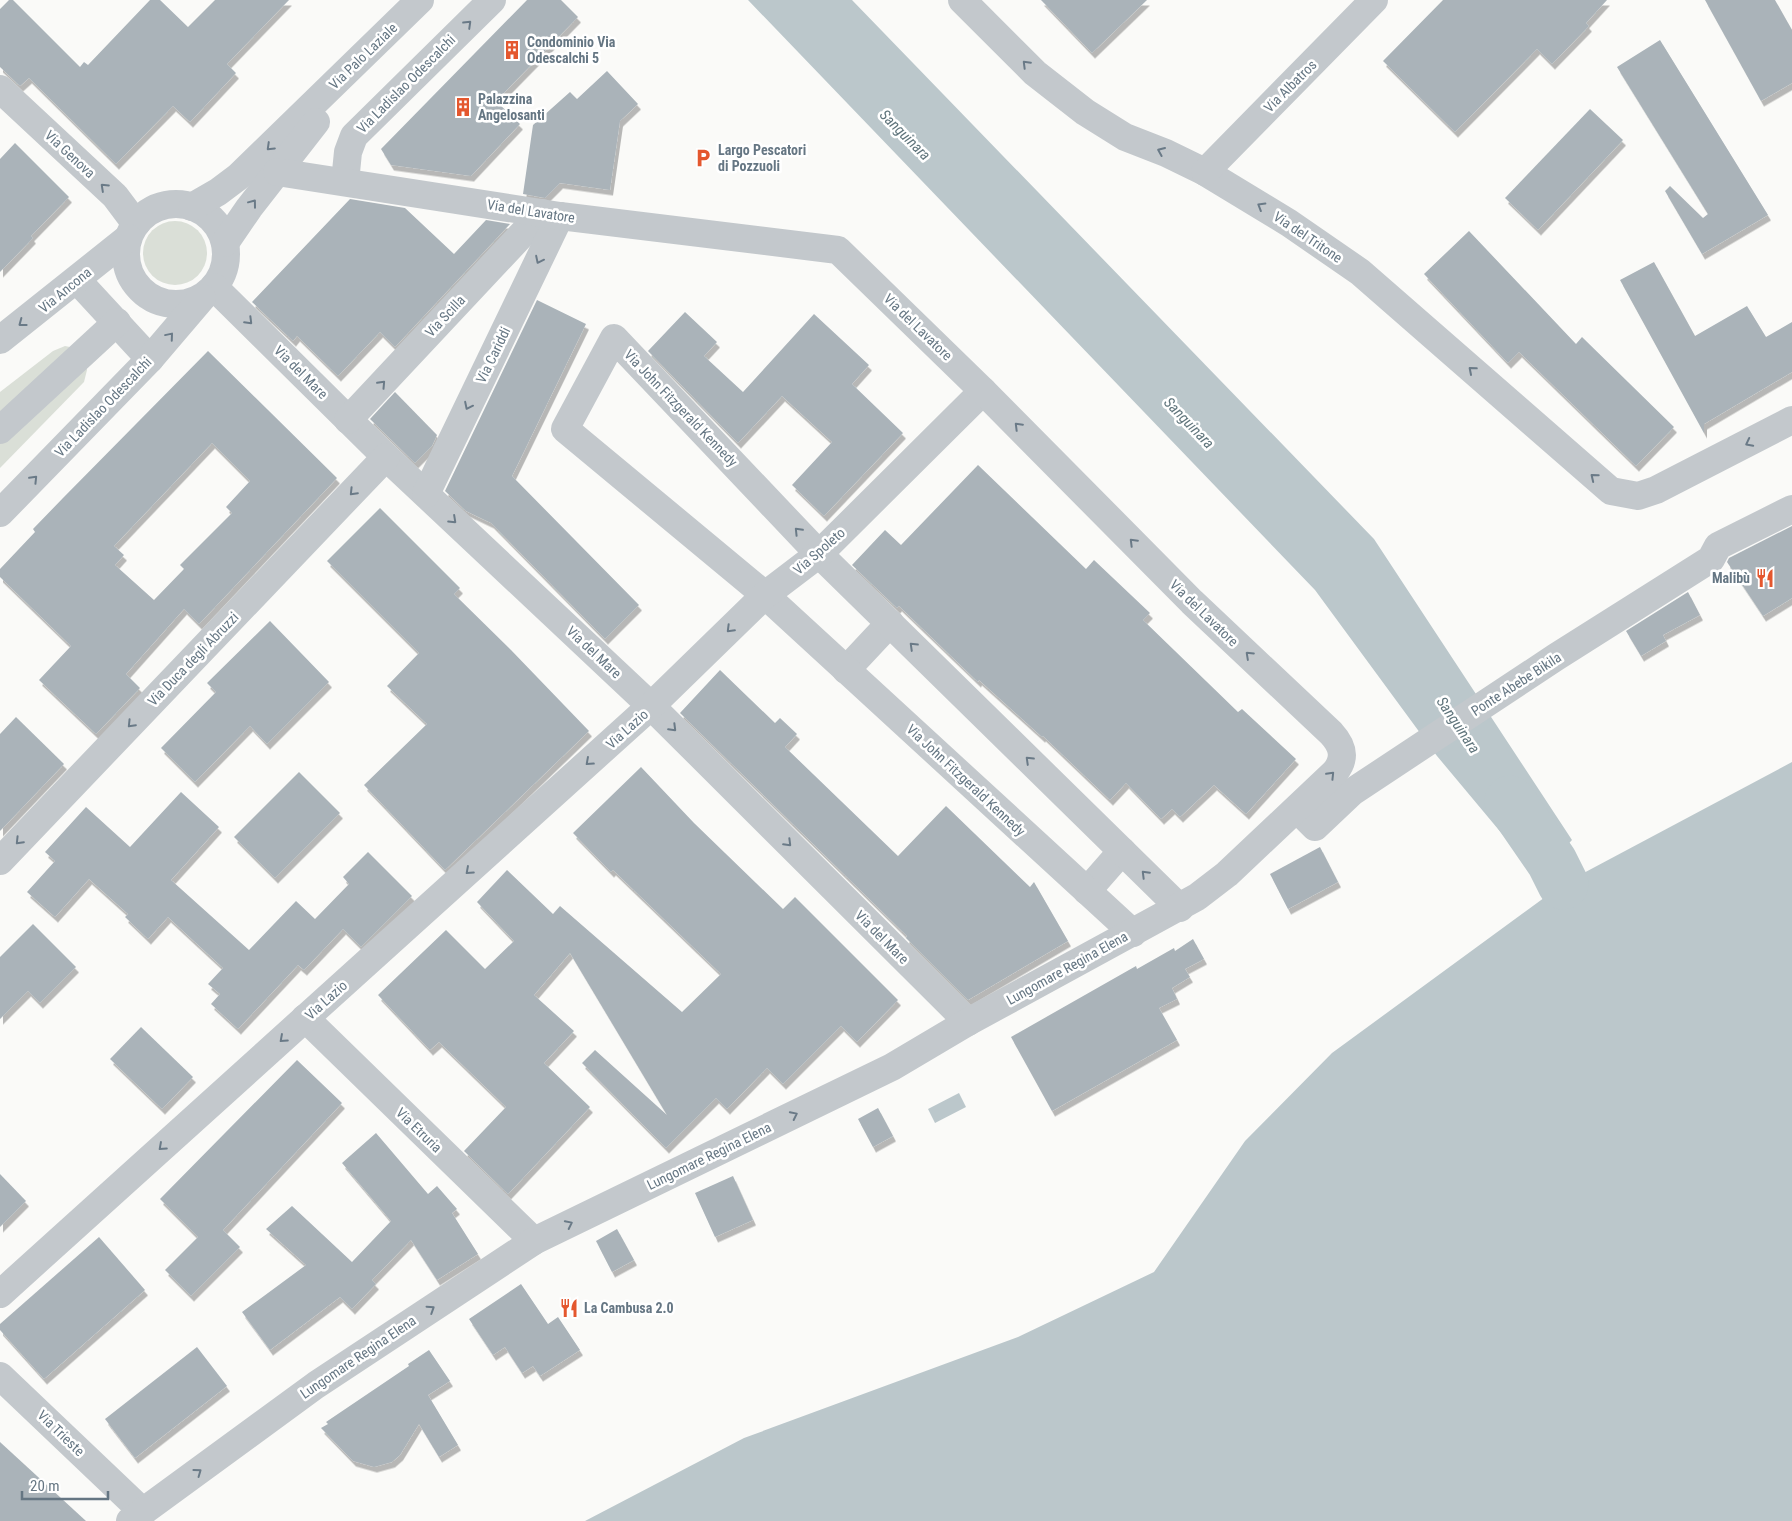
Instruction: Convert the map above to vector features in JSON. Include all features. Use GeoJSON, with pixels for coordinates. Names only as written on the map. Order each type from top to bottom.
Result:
{"type":"FeatureCollection","features":[{"type":"Feature","properties":{"kind":"street","name":"Via Ladislao Odescalchi"},"geometry":{"type":"LineString","coordinates":[[345,182],[348,152],[354,136],[492,0]]}},
{"type":"Feature","properties":{"kind":"street","name":"Via del Tritone"},"geometry":{"type":"LineString","coordinates":[[962,0],[1035,73],[1085,112],[1125,137],[1166,153],[1205,172],[1289,223],[1360,272],[1611,491],[1638,496],[1656,490],[1792,420]]}},
{"type":"Feature","properties":{"kind":"street","name":"Via Albatros"},"geometry":{"type":"LineString","coordinates":[[1205,172],[1374,0]]}},
{"type":"Feature","properties":{"kind":"street","name":"Via Palo Laziale"},"geometry":{"type":"LineString","coordinates":[[225,243],[276,172],[404,5]]}},
{"type":"Feature","properties":{"kind":"street","name":"Via Palo Laziale"},"geometry":{"type":"LineString","coordinates":[[192,207],[218,192],[238,177],[404,5]]}},
{"type":"Feature","properties":{"kind":"street","name":"Via Genova"},"geometry":{"type":"LineString","coordinates":[[0,89],[115,196],[132,231]]}},
{"type":"Feature","properties":{"kind":"street","name":"Via del Lavatore"},"geometry":{"type":"LineString","coordinates":[[276,172],[551,215],[838,250],[983,391],[1192,602],[1338,740],[1343,756],[1338,768],[1297,809]]}},
{"type":"Feature","properties":{"kind":"street"},"geometry":{"type":"LineString","coordinates":[[170,204],[192,207],[210,216],[219,227],[225,243],[226,258],[224,271],[208,293],[186,304],[171,305],[156,301],[143,292],[132,278],[127,265],[126,252],[132,231],[155,208],[170,204]]}},
{"type":"Feature","properties":{"kind":"street","name":"Via Scilla"},"geometry":{"type":"LineString","coordinates":[[348,420],[551,215]]}},
{"type":"Feature","properties":{"kind":"street","name":"Via Cariddi"},"geometry":{"type":"LineString","coordinates":[[426,494],[551,215]]}},
{"type":"Feature","properties":{"kind":"street","name":"Via Ancona"},"geometry":{"type":"LineString","coordinates":[[0,340],[77,280],[132,231]]}},
{"type":"Feature","properties":{"kind":"street"},"geometry":{"type":"LineString","coordinates":[[77,280],[150,359]]}},
{"type":"Feature","properties":{"kind":"street","name":"Via Ladislao Odescalchi"},"geometry":{"type":"LineString","coordinates":[[0,513],[150,359],[208,293]]}},
{"type":"Feature","properties":{"kind":"street","name":"Via del Mare"},"geometry":{"type":"LineString","coordinates":[[208,293],[348,420],[651,706],[968,1022]]}},
{"type":"Feature","properties":{"kind":"street"},"geometry":{"type":"LineString","coordinates":[[0,430],[117,322]]}},
{"type":"Feature","properties":{"kind":"street","name":"Via John Fitzgerald Kennedy"},"geometry":{"type":"LineString","coordinates":[[1133,933],[765,595],[565,429],[614,338],[819,554],[1180,908]]}},
{"type":"Feature","properties":{"kind":"street","name":"Via Spoleto"},"geometry":{"type":"LineString","coordinates":[[651,706],[765,595],[819,554],[983,391]]}},
{"type":"Feature","properties":{"kind":"street","name":"Via Duca degli Abruzzi"},"geometry":{"type":"LineString","coordinates":[[0,861],[386,457]]}},
{"type":"Feature","properties":{"kind":"street","name":"Ponte Abebe Bikila"},"geometry":{"type":"LineString","coordinates":[[1297,809],[1315,827],[1352,792],[1556,657],[1711,559],[1718,546],[1792,509]]}},
{"type":"Feature","properties":{"kind":"street"},"geometry":{"type":"LineString","coordinates":[[846,670],[890,623]]}},
{"type":"Feature","properties":{"kind":"street","name":"Via Lazio"},"geometry":{"type":"LineString","coordinates":[[0,1294],[651,706]]}},
{"type":"Feature","properties":{"kind":"street","name":"Lungomare Regina Elena"},"geometry":{"type":"LineString","coordinates":[[136,1516],[316,1385],[534,1241],[892,1067],[968,1022],[1180,908],[1227,874],[1297,809]]}},
{"type":"Feature","properties":{"kind":"street"},"geometry":{"type":"LineString","coordinates":[[1087,891],[1122,851]]}},
{"type":"Feature","properties":{"kind":"street","name":"Via Etruria"},"geometry":{"type":"LineString","coordinates":[[305,1018],[534,1241]]}},
{"type":"Feature","properties":{"kind":"street","name":"Via Trieste"},"geometry":{"type":"LineString","coordinates":[[0,1376],[136,1516]]}},
{"type":"Feature","properties":{"kind":"shaded area"},"geometry":{"type":"Polygon","coordinates":[[[175,221],[193,227],[201,235],[207,253],[201,271],[193,279],[175,285],[157,279],[149,271],[143,253],[149,235],[157,227],[175,221]]]}},
{"type":"Feature","properties":{"kind":"shaded area"},"geometry":{"type":"Polygon","coordinates":[[[65,346],[75,348],[87,358],[84,382],[0,468],[0,392],[53,351],[65,346]]]}},
{"type":"Feature","properties":{"kind":"water"},"geometry":{"type":"Polygon","coordinates":[[[748,0],[852,0],[1374,539],[1572,840],[1558,855],[1533,871],[1437,756],[1315,590],[748,0]]]}},
{"type":"Feature","properties":{"kind":"water"},"geometry":{"type":"Polygon","coordinates":[[[1792,762],[1792,1521],[585,1521],[744,1438],[1018,1337],[1154,1272],[1245,1141],[1332,1053],[1563,884],[1792,762]]]}},
{"type":"Feature","properties":{"kind":"water"},"geometry":{"type":"Polygon","coordinates":[[[959,1093],[966,1107],[935,1123],[928,1109],[959,1093]]]}},
{"type":"Feature","properties":{"kind":"building"},"geometry":{"type":"Polygon","coordinates":[[[9,0],[13,0],[80,67],[84,62],[88,65],[150,0],[160,0],[188,27],[215,0],[289,0],[227,64],[236,73],[190,122],[173,106],[116,164],[29,78],[20,86],[0,67],[0,9],[9,0]]]}},
{"type":"Feature","properties":{"kind":"building","name":"Palazzina Angelosanti"},"geometry":{"type":"Polygon","coordinates":[[[527,0],[561,0],[578,17],[496,101],[520,124],[471,176],[391,165],[381,149],[527,0]]]}},
{"type":"Feature","properties":{"kind":"building"},"geometry":{"type":"Polygon","coordinates":[[[1041,0],[1147,0],[1092,53],[1041,0]]]}},
{"type":"Feature","properties":{"kind":"building"},"geometry":{"type":"Polygon","coordinates":[[[1443,0],[1607,0],[1586,23],[1589,26],[1552,64],[1537,49],[1455,132],[1383,61],[1443,0]]]}},
{"type":"Feature","properties":{"kind":"building"},"geometry":{"type":"Polygon","coordinates":[[[1705,0],[1775,0],[1792,30],[1792,83],[1761,101],[1705,0]]]}},
{"type":"Feature","properties":{"kind":"building"},"geometry":{"type":"Polygon","coordinates":[[[1660,40],[1768,215],[1702,254],[1665,191],[1670,186],[1703,218],[1708,214],[1617,67],[1660,40]]]}},
{"type":"Feature","properties":{"kind":"building"},"geometry":{"type":"Polygon","coordinates":[[[607,71],[638,104],[620,121],[610,190],[560,183],[545,198],[523,194],[533,125],[570,92],[577,99],[607,71]]]}},
{"type":"Feature","properties":{"kind":"building"},"geometry":{"type":"Polygon","coordinates":[[[1590,109],[1623,140],[1538,230],[1505,198],[1590,109]]]}},
{"type":"Feature","properties":{"kind":"building"},"geometry":{"type":"Polygon","coordinates":[[[15,143],[69,197],[31,236],[33,238],[0,272],[0,159],[15,143]]]}},
{"type":"Feature","properties":{"kind":"building"},"geometry":{"type":"Polygon","coordinates":[[[350,199],[405,208],[454,254],[486,220],[510,224],[395,347],[380,332],[338,376],[297,336],[293,341],[252,302],[350,199]]]}},
{"type":"Feature","properties":{"kind":"building"},"geometry":{"type":"Polygon","coordinates":[[[1469,231],[1576,344],[1582,337],[1674,427],[1636,466],[1519,352],[1508,363],[1424,274],[1469,231]]]}},
{"type":"Feature","properties":{"kind":"building"},"geometry":{"type":"Polygon","coordinates":[[[1654,262],[1695,336],[1747,306],[1766,337],[1792,322],[1792,372],[1704,424],[1704,433],[1620,280],[1654,262]]]}},
{"type":"Feature","properties":{"kind":"building"},"geometry":{"type":"Polygon","coordinates":[[[537,300],[586,324],[512,476],[639,605],[605,639],[491,523],[466,511],[445,491],[537,300]]]}},
{"type":"Feature","properties":{"kind":"building"},"geometry":{"type":"Polygon","coordinates":[[[685,312],[717,342],[704,356],[743,392],[814,314],[869,365],[852,384],[903,433],[824,516],[792,485],[832,442],[782,396],[738,443],[648,351],[685,312]]]}},
{"type":"Feature","properties":{"kind":"building"},"geometry":{"type":"Polygon","coordinates":[[[208,351],[337,478],[199,624],[184,609],[126,674],[140,688],[96,734],[39,680],[71,646],[0,577],[0,569],[35,532],[33,529],[208,351]],[[212,443],[114,546],[124,555],[115,565],[154,600],[184,569],[180,565],[232,513],[226,507],[250,481],[212,443]]]}},
{"type":"Feature","properties":{"kind":"building"},"geometry":{"type":"Polygon","coordinates":[[[395,392],[437,435],[432,446],[415,463],[370,419],[395,392]]]}},
{"type":"Feature","properties":{"kind":"building"},"geometry":{"type":"Polygon","coordinates":[[[978,465],[1086,569],[1094,560],[1150,613],[1143,620],[1238,712],[1242,709],[1296,759],[1246,814],[1214,785],[1180,817],[1172,809],[1161,819],[1126,783],[1110,800],[1043,736],[979,680],[978,682],[899,606],[897,608],[852,565],[885,530],[901,545],[978,465]]]}},
{"type":"Feature","properties":{"kind":"building"},"geometry":{"type":"Polygon","coordinates":[[[380,508],[460,588],[454,594],[589,731],[445,870],[364,785],[427,724],[387,686],[419,653],[327,561],[380,508]]]}},
{"type":"Feature","properties":{"kind":"building","name":"Malibù"},"geometry":{"type":"Polygon","coordinates":[[[1792,526],[1792,598],[1763,616],[1727,562],[1729,558],[1792,526]]]}},
{"type":"Feature","properties":{"kind":"building"},"geometry":{"type":"Polygon","coordinates":[[[1688,592],[1700,615],[1663,635],[1666,641],[1641,656],[1626,631],[1688,592]]]}},
{"type":"Feature","properties":{"kind":"building"},"geometry":{"type":"Polygon","coordinates":[[[270,621],[329,682],[267,744],[250,726],[195,782],[161,748],[216,692],[207,683],[270,621]]]}},
{"type":"Feature","properties":{"kind":"building"},"geometry":{"type":"Polygon","coordinates":[[[720,670],[775,723],[780,718],[797,734],[785,747],[898,856],[946,806],[1030,887],[1034,882],[1068,941],[968,1000],[906,938],[907,936],[680,713],[720,670]]]}},
{"type":"Feature","properties":{"kind":"building"},"geometry":{"type":"Polygon","coordinates":[[[16,717],[64,764],[0,831],[0,734],[16,717]]]}},
{"type":"Feature","properties":{"kind":"building"},"geometry":{"type":"Polygon","coordinates":[[[641,767],[694,823],[783,909],[795,897],[898,1000],[857,1042],[841,1026],[783,1084],[767,1068],[727,1109],[716,1098],[666,1148],[582,1063],[595,1050],[667,1115],[570,953],[534,995],[574,1031],[544,1063],[590,1107],[508,1194],[464,1151],[506,1107],[439,1042],[430,1050],[378,995],[446,930],[485,969],[514,941],[477,902],[507,870],[553,914],[560,906],[682,1012],[721,974],[613,870],[611,872],[573,833],[641,767]]]}},
{"type":"Feature","properties":{"kind":"building"},"geometry":{"type":"Polygon","coordinates":[[[299,772],[340,813],[275,878],[234,837],[299,772]]]}},
{"type":"Feature","properties":{"kind":"building"},"geometry":{"type":"Polygon","coordinates":[[[181,792],[219,827],[171,880],[249,950],[296,901],[315,919],[349,884],[343,877],[368,852],[412,896],[361,947],[343,929],[304,970],[298,965],[238,1029],[211,1004],[220,994],[208,984],[223,968],[168,917],[148,939],[125,917],[128,914],[89,879],[55,917],[27,892],[55,861],[45,852],[86,807],[130,847],[181,792]]]}},
{"type":"Feature","properties":{"kind":"building"},"geometry":{"type":"Polygon","coordinates":[[[1320,847],[1338,882],[1288,909],[1270,874],[1320,847]]]}},
{"type":"Feature","properties":{"kind":"building"},"geometry":{"type":"Polygon","coordinates":[[[33,924],[76,967],[40,1003],[28,991],[0,1019],[0,957],[33,924]]]}},
{"type":"Feature","properties":{"kind":"building"},"geometry":{"type":"Polygon","coordinates":[[[1193,939],[1204,959],[1185,969],[1190,977],[1172,988],[1177,999],[1159,1008],[1177,1040],[1052,1111],[1011,1037],[1136,966],[1137,969],[1174,948],[1175,951],[1193,939]]]}},
{"type":"Feature","properties":{"kind":"building"},"geometry":{"type":"Polygon","coordinates":[[[141,1027],[193,1077],[162,1109],[110,1059],[141,1027]]]}},
{"type":"Feature","properties":{"kind":"building"},"geometry":{"type":"Polygon","coordinates":[[[297,1060],[342,1103],[223,1230],[240,1247],[191,1296],[165,1270],[198,1237],[160,1199],[297,1060]]]}},
{"type":"Feature","properties":{"kind":"building"},"geometry":{"type":"Polygon","coordinates":[[[878,1108],[893,1136],[873,1147],[858,1119],[878,1108]]]}},
{"type":"Feature","properties":{"kind":"building"},"geometry":{"type":"Polygon","coordinates":[[[376,1133],[428,1194],[437,1186],[457,1209],[452,1213],[478,1254],[437,1280],[411,1240],[372,1280],[376,1284],[352,1309],[340,1297],[270,1350],[242,1312],[306,1265],[266,1229],[292,1206],[352,1262],[391,1221],[342,1163],[376,1133]]]}},
{"type":"Feature","properties":{"kind":"building"},"geometry":{"type":"Polygon","coordinates":[[[0,1174],[26,1201],[0,1227],[0,1174]]]}},
{"type":"Feature","properties":{"kind":"building"},"geometry":{"type":"Polygon","coordinates":[[[733,1176],[753,1220],[715,1237],[695,1193],[733,1176]]]}},
{"type":"Feature","properties":{"kind":"building"},"geometry":{"type":"Polygon","coordinates":[[[617,1229],[634,1260],[612,1272],[596,1241],[617,1229]]]}},
{"type":"Feature","properties":{"kind":"building"},"geometry":{"type":"Polygon","coordinates":[[[99,1237],[145,1290],[44,1379],[0,1330],[0,1324],[99,1237]]]}},
{"type":"Feature","properties":{"kind":"building"},"geometry":{"type":"Polygon","coordinates":[[[521,1284],[548,1324],[558,1317],[580,1350],[540,1376],[533,1366],[522,1373],[505,1347],[493,1355],[469,1319],[521,1284]]]}},
{"type":"Feature","properties":{"kind":"building"},"geometry":{"type":"Polygon","coordinates":[[[197,1347],[227,1386],[135,1458],[105,1419],[197,1347]]]}},
{"type":"Feature","properties":{"kind":"building"},"geometry":{"type":"Polygon","coordinates":[[[429,1350],[450,1381],[428,1395],[458,1445],[439,1457],[419,1424],[400,1455],[392,1462],[374,1467],[353,1461],[321,1428],[328,1424],[326,1422],[409,1366],[408,1364],[429,1350]]]}},
{"type":"Feature","properties":{"kind":"building"},"geometry":{"type":"Polygon","coordinates":[[[0,1442],[86,1521],[0,1521],[0,1442]]]}},
{"type":"Feature","properties":{"kind":"waterway","name":"Sanguinara"},"geometry":{"type":"LineString","coordinates":[[1510,801],[1552,862],[1563,884]]}},
{"type":"Feature","properties":{"kind":"place","name":"Condominio Via Odescalchi 5"},"geometry":{"type":"Point","coordinates":[512,50]}},
{"type":"Feature","properties":{"kind":"place","name":"Palazzina Angelosanti"},"geometry":{"type":"Point","coordinates":[463,107]}},
{"type":"Feature","properties":{"kind":"place","name":"Largo Pescatori di Pozzuoli"},"geometry":{"type":"Point","coordinates":[703,158]}},
{"type":"Feature","properties":{"kind":"place","name":"Malibù"},"geometry":{"type":"Point","coordinates":[1765,578]}},
{"type":"Feature","properties":{"kind":"place","name":"La Cambusa 2.0"},"geometry":{"type":"Point","coordinates":[569,1308]}}]}
